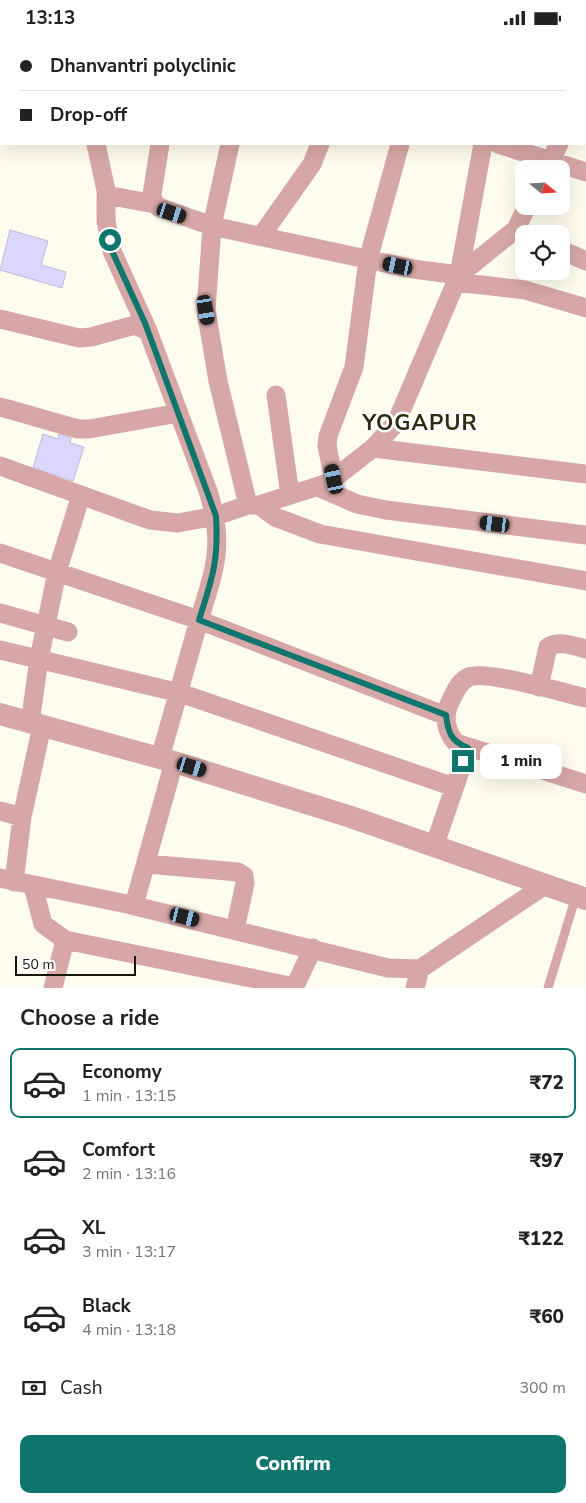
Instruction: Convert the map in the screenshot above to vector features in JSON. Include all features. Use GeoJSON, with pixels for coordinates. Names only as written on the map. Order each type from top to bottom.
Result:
{"type":"FeatureCollection","features":[{"type":"Feature","properties":{"kind":"street"},"geometry":{"type":"LineString","coordinates":[[96,145],[106,194],[106,221],[112,251],[148,331],[179,413],[216,516],[218,546],[216,565],[180,693],[147,864],[134,905]]}},
{"type":"Feature","properties":{"kind":"street"},"geometry":{"type":"LineString","coordinates":[[154,204],[152,194],[160,145]]}},
{"type":"Feature","properties":{"kind":"street"},"geometry":{"type":"LineString","coordinates":[[230,145],[212,226],[206,310],[218,381],[253,505],[276,517],[320,534],[586,581]]}},
{"type":"Feature","properties":{"kind":"street"},"geometry":{"type":"LineString","coordinates":[[261,237],[312,164],[320,145]]}},
{"type":"Feature","properties":{"kind":"street"},"geometry":{"type":"LineString","coordinates":[[326,483],[328,435],[356,358],[368,260],[400,145]]}},
{"type":"Feature","properties":{"kind":"street"},"geometry":{"type":"LineString","coordinates":[[0,465],[150,520],[178,523],[216,516],[326,483],[373,448],[396,423],[457,279],[483,145]]}},
{"type":"Feature","properties":{"kind":"street"},"geometry":{"type":"LineString","coordinates":[[500,145],[536,160]]}},
{"type":"Feature","properties":{"kind":"street"},"geometry":{"type":"LineString","coordinates":[[551,160],[558,145]]}},
{"type":"Feature","properties":{"kind":"street"},"geometry":{"type":"LineString","coordinates":[[570,169],[586,172]]}},
{"type":"Feature","properties":{"kind":"street"},"geometry":{"type":"LineString","coordinates":[[106,194],[110,197],[154,204],[172,213],[212,226],[457,279],[525,289],[586,308]]}},
{"type":"Feature","properties":{"kind":"street"},"geometry":{"type":"LineString","coordinates":[[457,279],[515,236]]}},
{"type":"Feature","properties":{"kind":"street"},"geometry":{"type":"LineString","coordinates":[[570,254],[586,261]]}},
{"type":"Feature","properties":{"kind":"street"},"geometry":{"type":"LineString","coordinates":[[0,319],[79,338],[91,337],[135,325],[148,331]]}},
{"type":"Feature","properties":{"kind":"street"},"geometry":{"type":"LineString","coordinates":[[276,395],[290,495]]}},
{"type":"Feature","properties":{"kind":"street"},"geometry":{"type":"LineString","coordinates":[[0,407],[78,429],[89,429],[179,413]]}},
{"type":"Feature","properties":{"kind":"street"},"geometry":{"type":"LineString","coordinates":[[373,448],[586,474]]}},
{"type":"Feature","properties":{"kind":"street"},"geometry":{"type":"LineString","coordinates":[[326,483],[369,507],[586,535]]}},
{"type":"Feature","properties":{"kind":"street"},"geometry":{"type":"LineString","coordinates":[[81,495],[57,572],[39,659],[36,724],[22,817],[7,880],[134,905],[388,968],[420,969],[545,885]]}},
{"type":"Feature","properties":{"kind":"street"},"geometry":{"type":"LineString","coordinates":[[0,553],[199,620],[446,715]]}},
{"type":"Feature","properties":{"kind":"street"},"geometry":{"type":"LineString","coordinates":[[0,613],[68,632]]}},
{"type":"Feature","properties":{"kind":"street"},"geometry":{"type":"LineString","coordinates":[[539,687],[548,647],[553,644],[561,644],[586,649]]}},
{"type":"Feature","properties":{"kind":"street"},"geometry":{"type":"LineString","coordinates":[[0,651],[180,693],[454,787]]}},
{"type":"Feature","properties":{"kind":"street"},"geometry":{"type":"LineString","coordinates":[[586,698],[488,675],[469,677],[459,684],[446,715],[452,738],[456,743],[586,783]]}},
{"type":"Feature","properties":{"kind":"street"},"geometry":{"type":"LineString","coordinates":[[0,714],[168,760],[350,817],[581,897]]}},
{"type":"Feature","properties":{"kind":"street"},"geometry":{"type":"LineString","coordinates":[[434,847],[468,748]]}},
{"type":"Feature","properties":{"kind":"street"},"geometry":{"type":"LineString","coordinates":[[0,811],[22,817]]}},
{"type":"Feature","properties":{"kind":"street"},"geometry":{"type":"LineString","coordinates":[[147,864],[238,872],[244,876],[245,883],[235,930]]}},
{"type":"Feature","properties":{"kind":"street"},"geometry":{"type":"LineString","coordinates":[[33,886],[43,924],[65,940],[294,988],[313,948]]}},
{"type":"Feature","properties":{"kind":"street"},"geometry":{"type":"LineString","coordinates":[[57,987],[65,940]]}},
{"type":"Feature","properties":{"kind":"street"},"geometry":{"type":"LineString","coordinates":[[415,988],[420,969]]}},
{"type":"Feature","properties":{"kind":"lane"},"geometry":{"type":"LineString","coordinates":[[548,988],[581,897]]}},
{"type":"Feature","properties":{"kind":"building"},"geometry":{"type":"Polygon","coordinates":[[[10,230],[48,241],[41,265],[66,272],[62,288],[0,270],[10,230]]]}},
{"type":"Feature","properties":{"kind":"building"},"geometry":{"type":"Polygon","coordinates":[[[43,434],[58,439],[59,434],[71,438],[70,443],[84,447],[73,481],[33,468],[43,434]]]}},
{"type":"Feature","properties":{"kind":"district","name":"YOGAPUR"},"geometry":{"type":"Point","coordinates":[420,422]}},
{"type":"Feature","properties":{"kind":"route"},"geometry":{"type":"LineString","coordinates":[[110,240],[112,251],[145,323],[216,516],[218,546],[216,565],[199,620],[446,715],[448,733],[456,743],[468,748],[463,761]]}}]}
